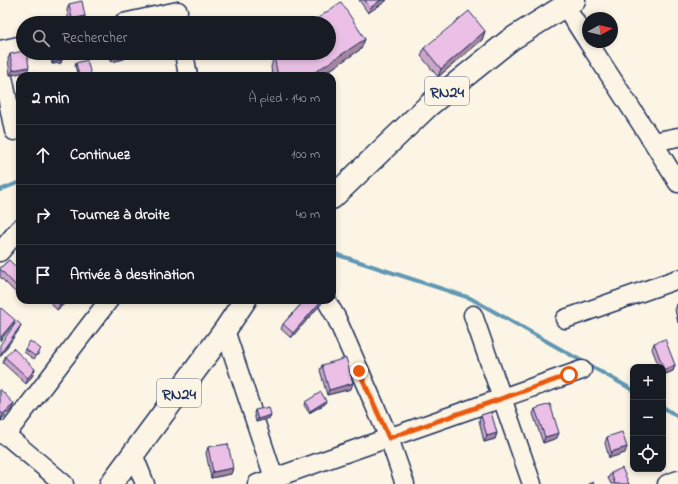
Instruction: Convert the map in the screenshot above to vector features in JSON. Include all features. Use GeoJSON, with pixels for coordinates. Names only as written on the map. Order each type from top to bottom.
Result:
{"type":"FeatureCollection","features":[{"type":"Feature","properties":{"kind":"main road","name":"RN24"},"geometry":{"type":"LineString","coordinates":[[336,194],[428,106],[510,40],[569,3]]}},
{"type":"Feature","properties":{"kind":"main road","name":"RN24"},"geometry":{"type":"LineString","coordinates":[[111,484],[225,330],[242,304]]}},
{"type":"Feature","properties":{"kind":"street"},"geometry":{"type":"LineString","coordinates":[[569,3],[582,30]]}},
{"type":"Feature","properties":{"kind":"street"},"geometry":{"type":"LineString","coordinates":[[155,16],[178,11]]}},
{"type":"Feature","properties":{"kind":"street"},"geometry":{"type":"LineString","coordinates":[[0,50],[16,47]]}},
{"type":"Feature","properties":{"kind":"street"},"geometry":{"type":"LineString","coordinates":[[592,48],[678,183]]}},
{"type":"Feature","properties":{"kind":"street"},"geometry":{"type":"LineString","coordinates":[[185,60],[187,72]]}},
{"type":"Feature","properties":{"kind":"street"},"geometry":{"type":"LineString","coordinates":[[0,62],[14,131]]}},
{"type":"Feature","properties":{"kind":"street"},"geometry":{"type":"LineString","coordinates":[[653,142],[678,137]]}},
{"type":"Feature","properties":{"kind":"street"},"geometry":{"type":"LineString","coordinates":[[0,252],[16,233]]}},
{"type":"Feature","properties":{"kind":"street"},"geometry":{"type":"LineString","coordinates":[[565,319],[678,279]]}},
{"type":"Feature","properties":{"kind":"street"},"geometry":{"type":"LineString","coordinates":[[64,484],[3,433],[106,304]]}},
{"type":"Feature","properties":{"kind":"street"},"geometry":{"type":"LineString","coordinates":[[328,304],[336,317],[389,438],[405,484]]}},
{"type":"Feature","properties":{"kind":"street"},"geometry":{"type":"LineString","coordinates":[[474,315],[532,484]]}},
{"type":"Feature","properties":{"kind":"street"},"geometry":{"type":"LineString","coordinates":[[225,330],[275,481]]}},
{"type":"Feature","properties":{"kind":"street"},"geometry":{"type":"LineString","coordinates":[[257,484],[275,481],[389,438],[582,370]]}},
{"type":"Feature","properties":{"kind":"street"},"geometry":{"type":"LineString","coordinates":[[133,454],[145,484]]}},
{"type":"Feature","properties":{"kind":"street"},"geometry":{"type":"LineString","coordinates":[[667,484],[678,480]]}},
{"type":"Feature","properties":{"kind":"building"},"geometry":{"type":"Polygon","coordinates":[[[365,0],[381,0],[370,8],[365,0]]]}},
{"type":"Feature","properties":{"kind":"building"},"geometry":{"type":"Polygon","coordinates":[[[82,1],[85,16],[71,16],[69,4],[82,1]]]}},
{"type":"Feature","properties":{"kind":"building"},"geometry":{"type":"Polygon","coordinates":[[[341,2],[365,39],[336,58],[336,16],[321,16],[341,2]]]}},
{"type":"Feature","properties":{"kind":"building"},"geometry":{"type":"Polygon","coordinates":[[[469,11],[485,31],[441,69],[424,48],[469,11]]]}},
{"type":"Feature","properties":{"kind":"building"},"geometry":{"type":"Polygon","coordinates":[[[16,53],[16,60],[28,60],[29,67],[13,70],[10,54],[16,53]]]}},
{"type":"Feature","properties":{"kind":"building"},"geometry":{"type":"Polygon","coordinates":[[[87,60],[90,72],[78,72],[76,63],[87,60]]]}},
{"type":"Feature","properties":{"kind":"building"},"geometry":{"type":"Polygon","coordinates":[[[275,60],[333,60],[315,72],[277,72],[275,60]]]}},
{"type":"Feature","properties":{"kind":"building"},"geometry":{"type":"Polygon","coordinates":[[[9,260],[16,267],[16,286],[0,269],[9,260]]]}},
{"type":"Feature","properties":{"kind":"building"},"geometry":{"type":"Polygon","coordinates":[[[301,304],[318,304],[293,333],[283,324],[301,304]]]}},
{"type":"Feature","properties":{"kind":"building"},"geometry":{"type":"Polygon","coordinates":[[[1,308],[15,320],[1,337],[0,309],[1,308]]]}},
{"type":"Feature","properties":{"kind":"building"},"geometry":{"type":"Polygon","coordinates":[[[17,321],[21,325],[1,353],[0,345],[17,321]]]}},
{"type":"Feature","properties":{"kind":"building"},"geometry":{"type":"Polygon","coordinates":[[[665,339],[675,365],[666,369],[666,364],[662,364],[654,343],[665,339]]]}},
{"type":"Feature","properties":{"kind":"building"},"geometry":{"type":"Polygon","coordinates":[[[30,341],[41,349],[35,356],[25,349],[30,341]]]}},
{"type":"Feature","properties":{"kind":"building"},"geometry":{"type":"Polygon","coordinates":[[[13,348],[35,369],[28,378],[5,357],[13,348]]]}},
{"type":"Feature","properties":{"kind":"building"},"geometry":{"type":"Polygon","coordinates":[[[346,358],[353,383],[329,390],[322,365],[346,358]]]}},
{"type":"Feature","properties":{"kind":"building"},"geometry":{"type":"Polygon","coordinates":[[[0,389],[14,404],[3,414],[0,411],[0,389]]]}},
{"type":"Feature","properties":{"kind":"building"},"geometry":{"type":"Polygon","coordinates":[[[321,392],[326,401],[310,411],[305,402],[321,392]]]}},
{"type":"Feature","properties":{"kind":"building"},"geometry":{"type":"Polygon","coordinates":[[[550,404],[559,433],[545,437],[535,409],[550,404]]]}},
{"type":"Feature","properties":{"kind":"building"},"geometry":{"type":"Polygon","coordinates":[[[269,407],[271,415],[258,419],[255,410],[269,407]]]}},
{"type":"Feature","properties":{"kind":"building"},"geometry":{"type":"Polygon","coordinates":[[[491,412],[497,433],[487,436],[481,415],[491,412]]]}},
{"type":"Feature","properties":{"kind":"building"},"geometry":{"type":"Polygon","coordinates":[[[622,432],[627,447],[611,452],[607,437],[622,432]]]}},
{"type":"Feature","properties":{"kind":"building"},"geometry":{"type":"Polygon","coordinates":[[[228,444],[233,468],[213,472],[208,447],[228,444]]]}},
{"type":"Feature","properties":{"kind":"building"},"geometry":{"type":"Polygon","coordinates":[[[622,468],[629,484],[615,484],[611,473],[622,468]]]}},
{"type":"Feature","properties":{"kind":"waterway"},"geometry":{"type":"LineString","coordinates":[[0,190],[16,184]]}},
{"type":"Feature","properties":{"kind":"waterway"},"geometry":{"type":"LineString","coordinates":[[336,254],[470,298],[630,388]]}},
{"type":"Feature","properties":{"kind":"waterway"},"geometry":{"type":"LineString","coordinates":[[666,409],[678,417]]}},
{"type":"Feature","properties":{"kind":"route"},"geometry":{"type":"LineString","coordinates":[[359,371],[389,438],[569,375]]}}]}
